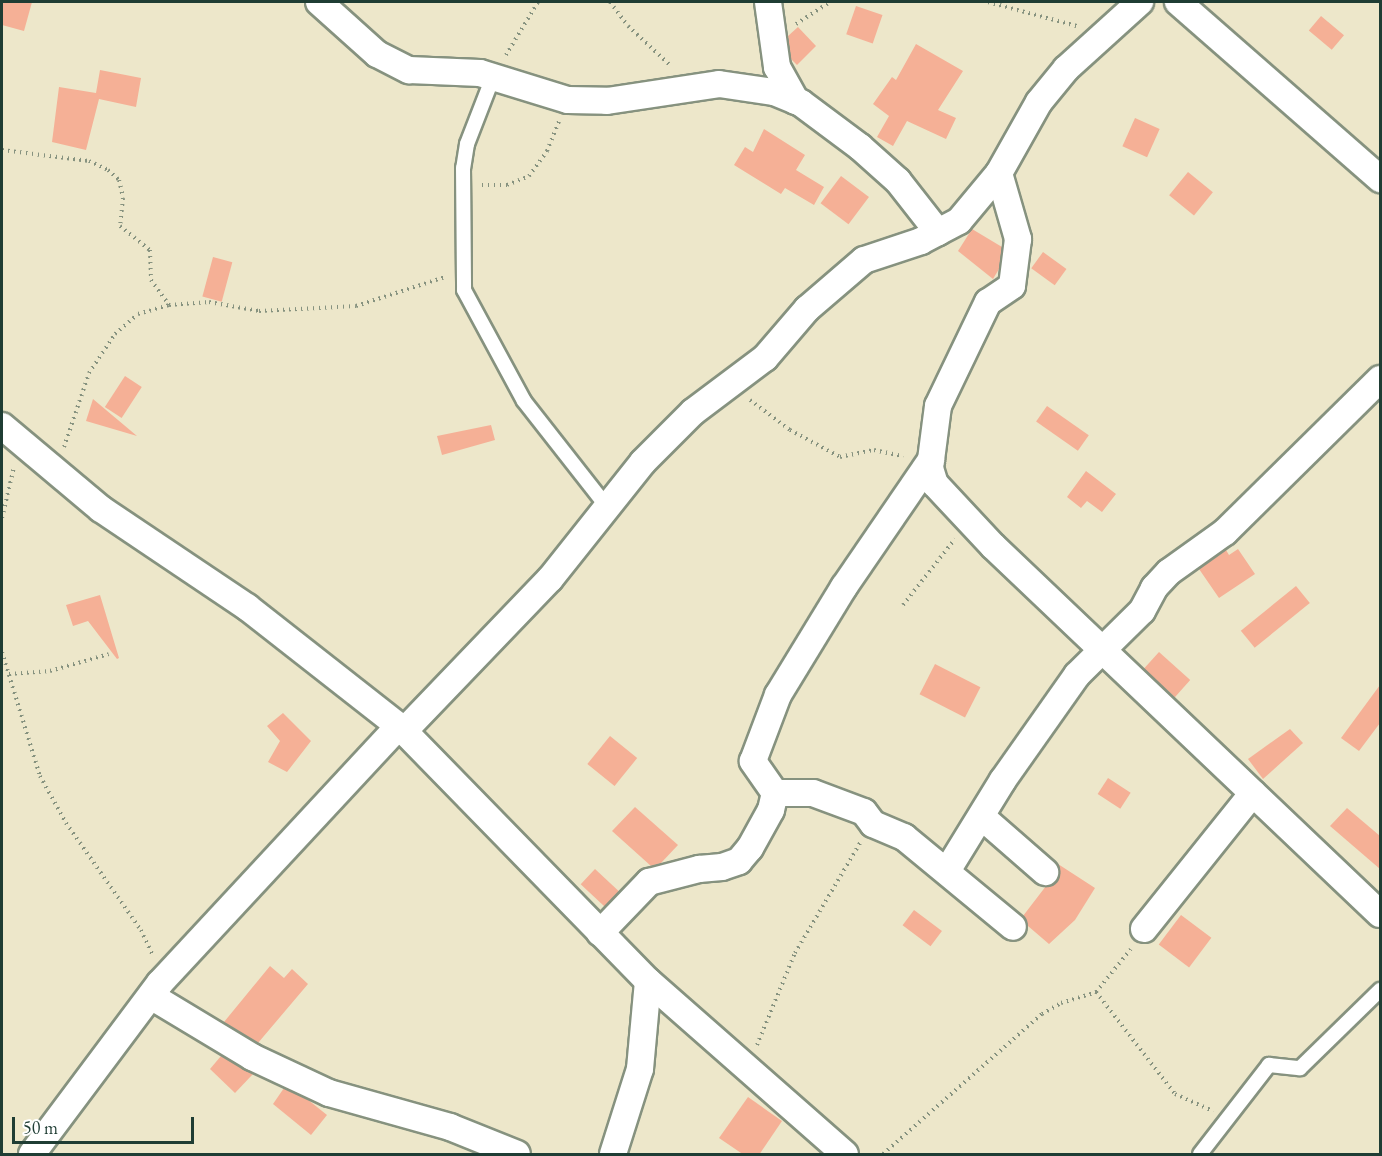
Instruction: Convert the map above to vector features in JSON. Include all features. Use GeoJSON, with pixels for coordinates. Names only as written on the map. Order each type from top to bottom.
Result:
{"type":"FeatureCollection","features":[{"type":"Feature","properties":{"kind":"street"},"geometry":{"type":"LineString","coordinates":[[319,2],[377,54],[409,70],[493,77],[568,100],[607,102],[697,85],[750,85],[796,101],[860,147],[898,181],[938,232]]}},
{"type":"Feature","properties":{"kind":"street"},"geometry":{"type":"LineString","coordinates":[[768,2],[771,43],[777,67],[796,101]]}},
{"type":"Feature","properties":{"kind":"street"},"geometry":{"type":"LineString","coordinates":[[42,1152],[156,990],[401,728],[550,579],[643,462],[693,412],[765,358],[807,309],[864,260],[938,232],[959,221],[999,173],[1039,102],[1066,69],[1140,2]]}},
{"type":"Feature","properties":{"kind":"street"},"geometry":{"type":"LineString","coordinates":[[1178,2],[1380,179]]}},
{"type":"Feature","properties":{"kind":"street"},"geometry":{"type":"LineString","coordinates":[[776,793],[753,761],[774,704],[844,587],[926,467],[938,406],[988,303],[1012,286],[1018,239],[999,173]]}},
{"type":"Feature","properties":{"kind":"street"},"geometry":{"type":"LineString","coordinates":[[947,871],[1054,703],[1142,611],[1154,588],[1169,572],[1225,532],[1380,379]]}},
{"type":"Feature","properties":{"kind":"street"},"geometry":{"type":"LineString","coordinates":[[2,426],[101,509],[281,632],[401,728],[648,981],[845,1155]]}},
{"type":"Feature","properties":{"kind":"street"},"geometry":{"type":"LineString","coordinates":[[926,467],[935,484],[969,522],[1380,914]]}},
{"type":"Feature","properties":{"kind":"street"},"geometry":{"type":"LineString","coordinates":[[1144,929],[1253,792]]}},
{"type":"Feature","properties":{"kind":"street"},"geometry":{"type":"LineString","coordinates":[[776,793],[813,793],[864,812],[873,824],[904,837],[1013,927]]}},
{"type":"Feature","properties":{"kind":"street"},"geometry":{"type":"LineString","coordinates":[[600,933],[649,882],[739,861],[771,810],[776,793]]}},
{"type":"Feature","properties":{"kind":"street"},"geometry":{"type":"LineString","coordinates":[[982,817],[1045,872]]}},
{"type":"Feature","properties":{"kind":"street"},"geometry":{"type":"LineString","coordinates":[[613,1155],[640,1070],[648,981]]}},
{"type":"Feature","properties":{"kind":"street"},"geometry":{"type":"LineString","coordinates":[[156,990],[252,1057],[329,1093],[450,1127],[517,1155]]}},
{"type":"Feature","properties":{"kind":"lane"},"geometry":{"type":"LineString","coordinates":[[493,77],[467,144],[463,185],[464,290],[475,315],[524,400],[607,507]]}},
{"type":"Feature","properties":{"kind":"lane"},"geometry":{"type":"LineString","coordinates":[[1200,1155],[1269,1065],[1300,1068],[1380,990]]}},
{"type":"Feature","properties":{"kind":"path"},"geometry":{"type":"LineString","coordinates":[[493,77],[538,2]]}},
{"type":"Feature","properties":{"kind":"path"},"geometry":{"type":"LineString","coordinates":[[610,2],[628,26],[660,59],[697,85]]}},
{"type":"Feature","properties":{"kind":"path"},"geometry":{"type":"LineString","coordinates":[[771,43],[830,2]]}},
{"type":"Feature","properties":{"kind":"path"},"geometry":{"type":"LineString","coordinates":[[988,2],[1068,26],[1110,28]]}},
{"type":"Feature","properties":{"kind":"path"},"geometry":{"type":"LineString","coordinates":[[463,185],[507,185],[529,176],[547,151],[568,100]]}},
{"type":"Feature","properties":{"kind":"path"},"geometry":{"type":"LineString","coordinates":[[2,150],[88,161],[108,170],[118,180],[123,198],[120,226],[150,250],[151,280],[169,305]]}},
{"type":"Feature","properties":{"kind":"path"},"geometry":{"type":"LineString","coordinates":[[51,468],[70,436],[89,373],[115,334],[138,314],[169,305],[209,302],[259,310],[356,306],[450,275]]}},
{"type":"Feature","properties":{"kind":"path"},"geometry":{"type":"LineString","coordinates":[[730,384],[790,430],[840,457],[890,451],[926,467]]}},
{"type":"Feature","properties":{"kind":"path"},"geometry":{"type":"LineString","coordinates":[[2,518],[21,444]]}},
{"type":"Feature","properties":{"kind":"path"},"geometry":{"type":"LineString","coordinates":[[903,605],[969,522]]}},
{"type":"Feature","properties":{"kind":"path"},"geometry":{"type":"LineString","coordinates":[[2,652],[40,776],[66,823],[141,930],[156,990]]}},
{"type":"Feature","properties":{"kind":"path"},"geometry":{"type":"LineString","coordinates":[[9,674],[50,671],[109,654]]}},
{"type":"Feature","properties":{"kind":"path"},"geometry":{"type":"LineString","coordinates":[[747,1067],[795,953],[841,871],[873,824]]}},
{"type":"Feature","properties":{"kind":"path"},"geometry":{"type":"LineString","coordinates":[[883,1155],[1042,1014],[1061,1003],[1096,992],[1144,929]]}},
{"type":"Feature","properties":{"kind":"path"},"geometry":{"type":"LineString","coordinates":[[1096,992],[1175,1095],[1227,1117]]}},
{"type":"Feature","properties":{"kind":"building"},"geometry":{"type":"Polygon","coordinates":[[[2,2],[32,2],[24,31],[2,25],[2,2]]]}},
{"type":"Feature","properties":{"kind":"building"},"geometry":{"type":"Polygon","coordinates":[[[856,6],[882,15],[873,43],[846,34],[856,6]]]}},
{"type":"Feature","properties":{"kind":"building"},"geometry":{"type":"Polygon","coordinates":[[[1321,16],[1344,35],[1332,50],[1309,31],[1321,16]]]}},
{"type":"Feature","properties":{"kind":"building"},"geometry":{"type":"Polygon","coordinates":[[[798,27],[816,46],[797,65],[791,59],[788,36],[798,27]]]}},
{"type":"Feature","properties":{"kind":"building"},"geometry":{"type":"Polygon","coordinates":[[[916,44],[963,71],[938,110],[956,118],[946,139],[907,121],[893,146],[877,137],[889,116],[873,104],[892,77],[896,80],[916,44]]]}},
{"type":"Feature","properties":{"kind":"building"},"geometry":{"type":"Polygon","coordinates":[[[100,70],[141,78],[136,107],[99,99],[86,150],[52,142],[59,87],[96,93],[100,70]]]}},
{"type":"Feature","properties":{"kind":"building"},"geometry":{"type":"Polygon","coordinates":[[[1135,118],[1160,129],[1147,157],[1122,146],[1135,118]]]}},
{"type":"Feature","properties":{"kind":"building"},"geometry":{"type":"Polygon","coordinates":[[[764,129],[805,155],[796,170],[824,187],[814,205],[785,188],[781,194],[734,165],[745,147],[753,152],[764,129]]]}},
{"type":"Feature","properties":{"kind":"building"},"geometry":{"type":"Polygon","coordinates":[[[1188,172],[1213,192],[1194,215],[1169,195],[1188,172]]]}},
{"type":"Feature","properties":{"kind":"building"},"geometry":{"type":"Polygon","coordinates":[[[841,176],[869,197],[848,224],[821,203],[841,176]]]}},
{"type":"Feature","properties":{"kind":"building"},"geometry":{"type":"Polygon","coordinates":[[[972,229],[1002,247],[999,269],[993,279],[958,251],[972,229]]]}},
{"type":"Feature","properties":{"kind":"building"},"geometry":{"type":"Polygon","coordinates":[[[1043,252],[1066,269],[1055,285],[1031,268],[1043,252]]]}},
{"type":"Feature","properties":{"kind":"building"},"geometry":{"type":"Polygon","coordinates":[[[213,257],[232,262],[222,302],[202,297],[213,257]]]}},
{"type":"Feature","properties":{"kind":"building"},"geometry":{"type":"Polygon","coordinates":[[[125,376],[142,387],[122,418],[105,407],[125,376]]]}},
{"type":"Feature","properties":{"kind":"building"},"geometry":{"type":"Polygon","coordinates":[[[93,399],[137,436],[86,421],[93,399]]]}},
{"type":"Feature","properties":{"kind":"building"},"geometry":{"type":"Polygon","coordinates":[[[1047,406],[1089,435],[1078,451],[1036,422],[1047,406]]]}},
{"type":"Feature","properties":{"kind":"building"},"geometry":{"type":"Polygon","coordinates":[[[491,425],[495,440],[442,455],[437,436],[491,425]]]}},
{"type":"Feature","properties":{"kind":"building"},"geometry":{"type":"Polygon","coordinates":[[[1086,471],[1116,494],[1102,512],[1087,501],[1081,508],[1067,497],[1086,471]]]}},
{"type":"Feature","properties":{"kind":"building"},"geometry":{"type":"Polygon","coordinates":[[[1238,549],[1255,574],[1219,598],[1199,569],[1226,550],[1229,555],[1238,549]]]}},
{"type":"Feature","properties":{"kind":"building"},"geometry":{"type":"Polygon","coordinates":[[[1296,586],[1310,603],[1255,648],[1241,631],[1296,586]]]}},
{"type":"Feature","properties":{"kind":"building"},"geometry":{"type":"Polygon","coordinates":[[[100,595],[119,658],[117,659],[88,621],[73,626],[66,605],[100,595]]]}},
{"type":"Feature","properties":{"kind":"building"},"geometry":{"type":"Polygon","coordinates":[[[1159,652],[1190,680],[1175,697],[1144,669],[1159,652]]]}},
{"type":"Feature","properties":{"kind":"building"},"geometry":{"type":"Polygon","coordinates":[[[935,664],[980,687],[965,717],[920,694],[935,664]]]}},
{"type":"Feature","properties":{"kind":"building"},"geometry":{"type":"Polygon","coordinates":[[[1380,685],[1380,723],[1359,751],[1341,738],[1380,685]]]}},
{"type":"Feature","properties":{"kind":"building"},"geometry":{"type":"Polygon","coordinates":[[[283,713],[311,741],[287,772],[268,762],[280,741],[267,726],[283,713]]]}},
{"type":"Feature","properties":{"kind":"building"},"geometry":{"type":"Polygon","coordinates":[[[1290,729],[1303,743],[1263,779],[1248,759],[1290,729]]]}},
{"type":"Feature","properties":{"kind":"building"},"geometry":{"type":"Polygon","coordinates":[[[610,736],[637,758],[615,786],[587,764],[610,736]]]}},
{"type":"Feature","properties":{"kind":"building"},"geometry":{"type":"Polygon","coordinates":[[[1108,778],[1131,793],[1120,809],[1098,794],[1108,778]]]}},
{"type":"Feature","properties":{"kind":"building"},"geometry":{"type":"Polygon","coordinates":[[[635,807],[678,845],[661,863],[651,866],[612,831],[635,807]]]}},
{"type":"Feature","properties":{"kind":"building"},"geometry":{"type":"Polygon","coordinates":[[[1347,808],[1380,836],[1380,869],[1330,826],[1347,808]]]}},
{"type":"Feature","properties":{"kind":"building"},"geometry":{"type":"Polygon","coordinates":[[[1058,864],[1095,888],[1075,920],[1049,944],[1028,926],[1023,916],[1046,886],[1057,881],[1058,864]]]}},
{"type":"Feature","properties":{"kind":"building"},"geometry":{"type":"Polygon","coordinates":[[[595,869],[619,892],[605,907],[581,884],[595,869]]]}},
{"type":"Feature","properties":{"kind":"building"},"geometry":{"type":"Polygon","coordinates":[[[914,910],[942,931],[931,946],[903,925],[914,910]]]}},
{"type":"Feature","properties":{"kind":"building"},"geometry":{"type":"Polygon","coordinates":[[[1181,915],[1211,938],[1189,967],[1159,945],[1181,915]]]}},
{"type":"Feature","properties":{"kind":"building"},"geometry":{"type":"Polygon","coordinates":[[[270,966],[284,978],[292,969],[308,984],[258,1043],[224,1022],[270,966]]]}},
{"type":"Feature","properties":{"kind":"building"},"geometry":{"type":"Polygon","coordinates":[[[221,1056],[253,1074],[235,1093],[210,1069],[221,1056]]]}},
{"type":"Feature","properties":{"kind":"building"},"geometry":{"type":"Polygon","coordinates":[[[284,1088],[307,1099],[327,1115],[311,1135],[273,1104],[284,1088]]]}},
{"type":"Feature","properties":{"kind":"building"},"geometry":{"type":"Polygon","coordinates":[[[748,1097],[782,1121],[759,1155],[744,1155],[719,1138],[748,1097]]]}}]}
